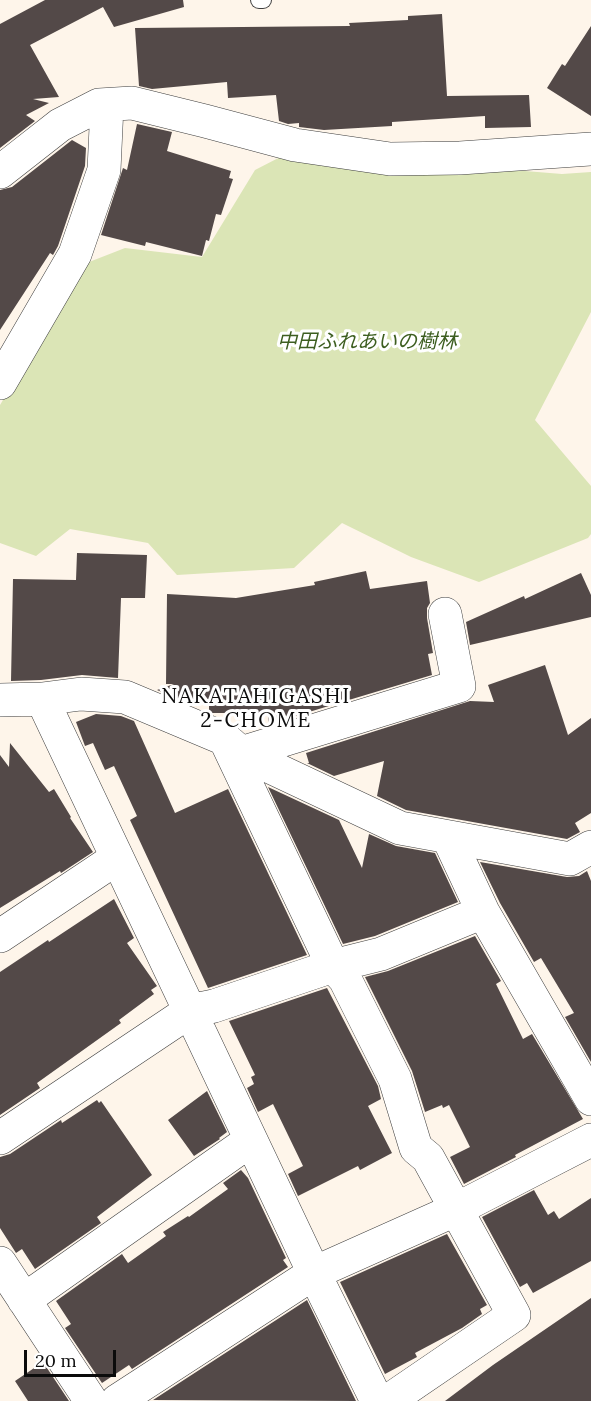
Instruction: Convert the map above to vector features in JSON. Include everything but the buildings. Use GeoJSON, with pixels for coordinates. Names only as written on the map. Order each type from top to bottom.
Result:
{"type":"FeatureCollection","features":[{"type":"Feature","properties":{"kind":"street"},"geometry":{"type":"LineString","coordinates":[[0,172],[60,124],[99,105],[132,103],[296,145],[390,159],[460,158],[591,149]]}},
{"type":"Feature","properties":{"kind":"street"},"geometry":{"type":"LineString","coordinates":[[0,383],[75,254],[104,170],[107,106]]}},
{"type":"Feature","properties":{"kind":"street"},"geometry":{"type":"LineString","coordinates":[[233,746],[459,686],[445,614]]}},
{"type":"Feature","properties":{"kind":"street"},"geometry":{"type":"LineString","coordinates":[[0,700],[42,699],[81,694],[125,697],[233,746],[400,828],[570,859],[591,847]]}},
{"type":"Feature","properties":{"kind":"street"},"geometry":{"type":"LineString","coordinates":[[42,699],[377,1401]]}},
{"type":"Feature","properties":{"kind":"street"},"geometry":{"type":"LineString","coordinates":[[233,746],[333,966],[345,979],[395,1079],[416,1148],[428,1158],[514,1315],[388,1401]]}},
{"type":"Feature","properties":{"kind":"street"},"geometry":{"type":"LineString","coordinates":[[448,837],[483,912],[591,1099]]}},
{"type":"Feature","properties":{"kind":"street"},"geometry":{"type":"LineString","coordinates":[[0,936],[117,858]]}},
{"type":"Feature","properties":{"kind":"street"},"geometry":{"type":"LineString","coordinates":[[0,1138],[190,1011],[214,1006],[333,966],[381,954],[483,912]]}},
{"type":"Feature","properties":{"kind":"street"},"geometry":{"type":"LineString","coordinates":[[24,1300],[251,1140]]}},
{"type":"Feature","properties":{"kind":"street"},"geometry":{"type":"LineString","coordinates":[[122,1400],[314,1273],[455,1210],[591,1140]]}},
{"type":"Feature","properties":{"kind":"street"},"geometry":{"type":"LineString","coordinates":[[0,1263],[91,1401]]}},
{"type":"Feature","properties":{"kind":"green space","name":"中田ふれあいの樹林"},"geometry":{"type":"Polygon","coordinates":[[[290,152],[562,174],[591,172],[591,312],[535,420],[591,486],[591,534],[588,538],[479,582],[411,557],[342,523],[294,568],[177,575],[148,543],[70,529],[36,556],[0,543],[0,405],[84,264],[125,248],[202,257],[255,170],[290,152]]]}},
{"type":"Feature","properties":{"kind":"district","name":"NAKATAHIGASHI 2-CHOME"},"geometry":{"type":"Point","coordinates":[256,709]}}]}
